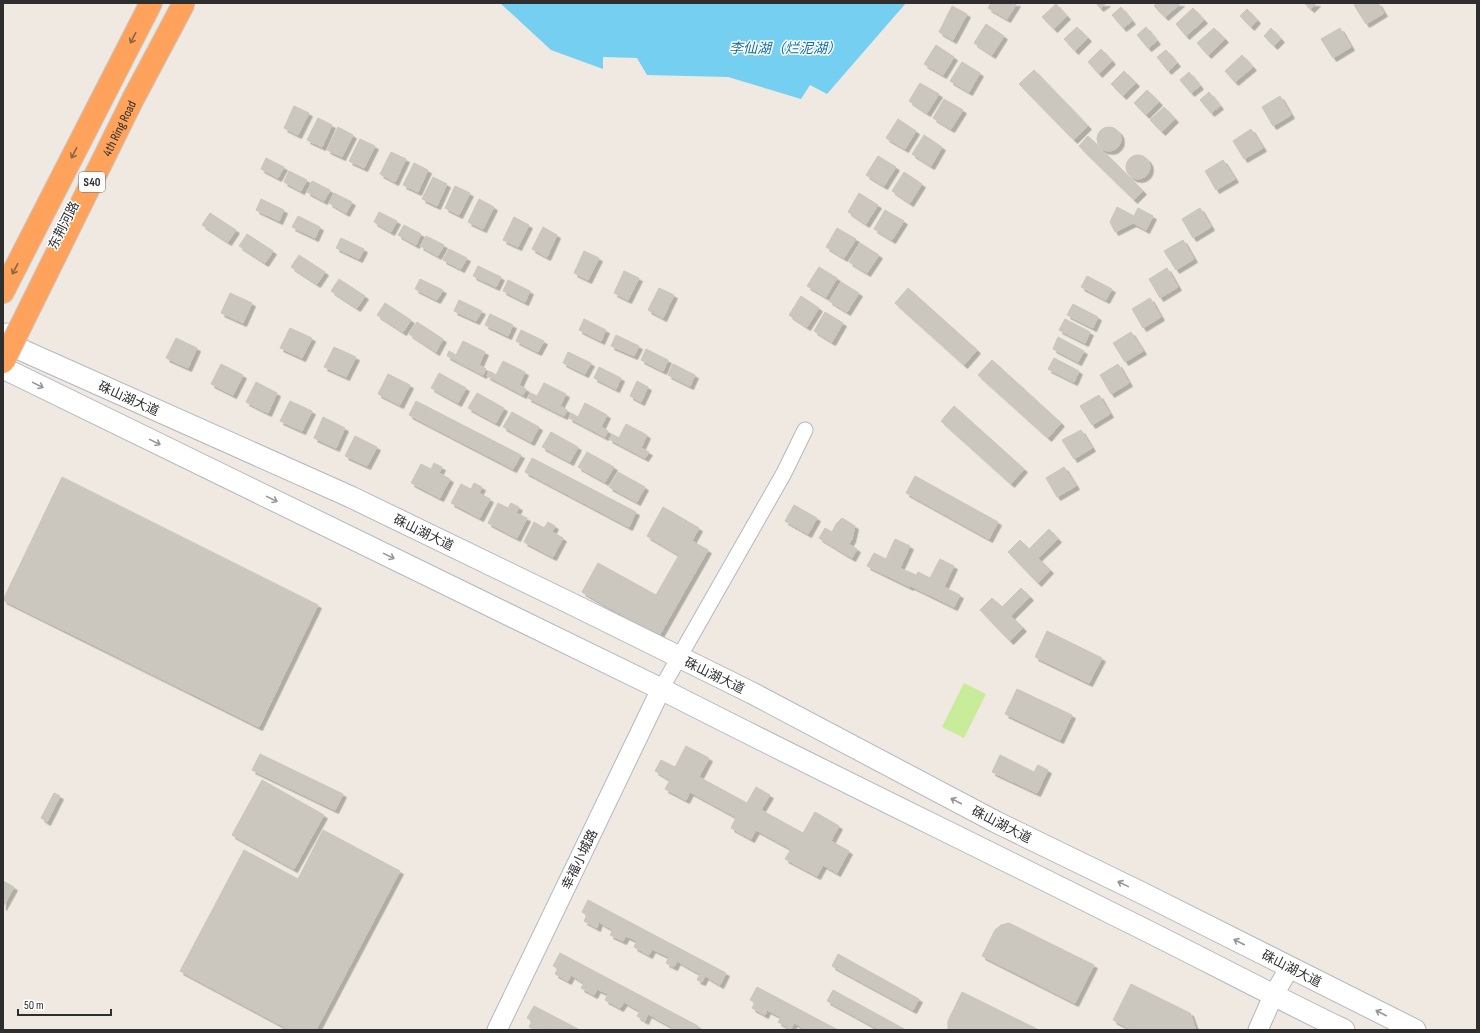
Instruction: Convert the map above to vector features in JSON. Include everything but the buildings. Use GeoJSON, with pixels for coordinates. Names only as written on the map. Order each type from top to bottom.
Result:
{"type":"FeatureCollection","features":[{"type":"Feature","properties":{"kind":"highway","name":"S40"},"geometry":{"type":"LineString","coordinates":[[3,292],[151,3]]}},
{"type":"Feature","properties":{"kind":"highway","name":"4th Ring Road"},"geometry":{"type":"LineString","coordinates":[[3,362],[129,106],[184,3]]}},
{"type":"Feature","properties":{"kind":"main road","name":"东荆河路"},"geometry":{"type":"LineString","coordinates":[[3,341],[178,3]]}},
{"type":"Feature","properties":{"kind":"main road","name":"硃山湖大道"},"geometry":{"type":"LineString","coordinates":[[3,341],[351,497],[752,693],[996,822],[1416,1030]]}},
{"type":"Feature","properties":{"kind":"main road","name":"硃山湖大道"},"geometry":{"type":"LineString","coordinates":[[3,368],[661,688],[1130,922],[1273,996],[1344,1030]]}},
{"type":"Feature","properties":{"kind":"street"},"geometry":{"type":"LineString","coordinates":[[661,688],[784,473],[805,430]]}},
{"type":"Feature","properties":{"kind":"street","name":"幸福小城路"},"geometry":{"type":"LineString","coordinates":[[497,1030],[661,688]]}},
{"type":"Feature","properties":{"kind":"street"},"geometry":{"type":"LineString","coordinates":[[1258,1030],[1273,996],[1290,967]]}},
{"type":"Feature","properties":{"kind":"green space"},"geometry":{"type":"Polygon","coordinates":[[[964,683],[986,694],[964,738],[942,727],[964,683]]]}},
{"type":"Feature","properties":{"kind":"water","name":"李仙湖（烂泥湖）"},"geometry":{"type":"Polygon","coordinates":[[[500,3],[906,3],[827,94],[810,85],[801,99],[728,77],[647,75],[637,58],[603,57],[603,69],[551,50],[500,3]]]}}]}
